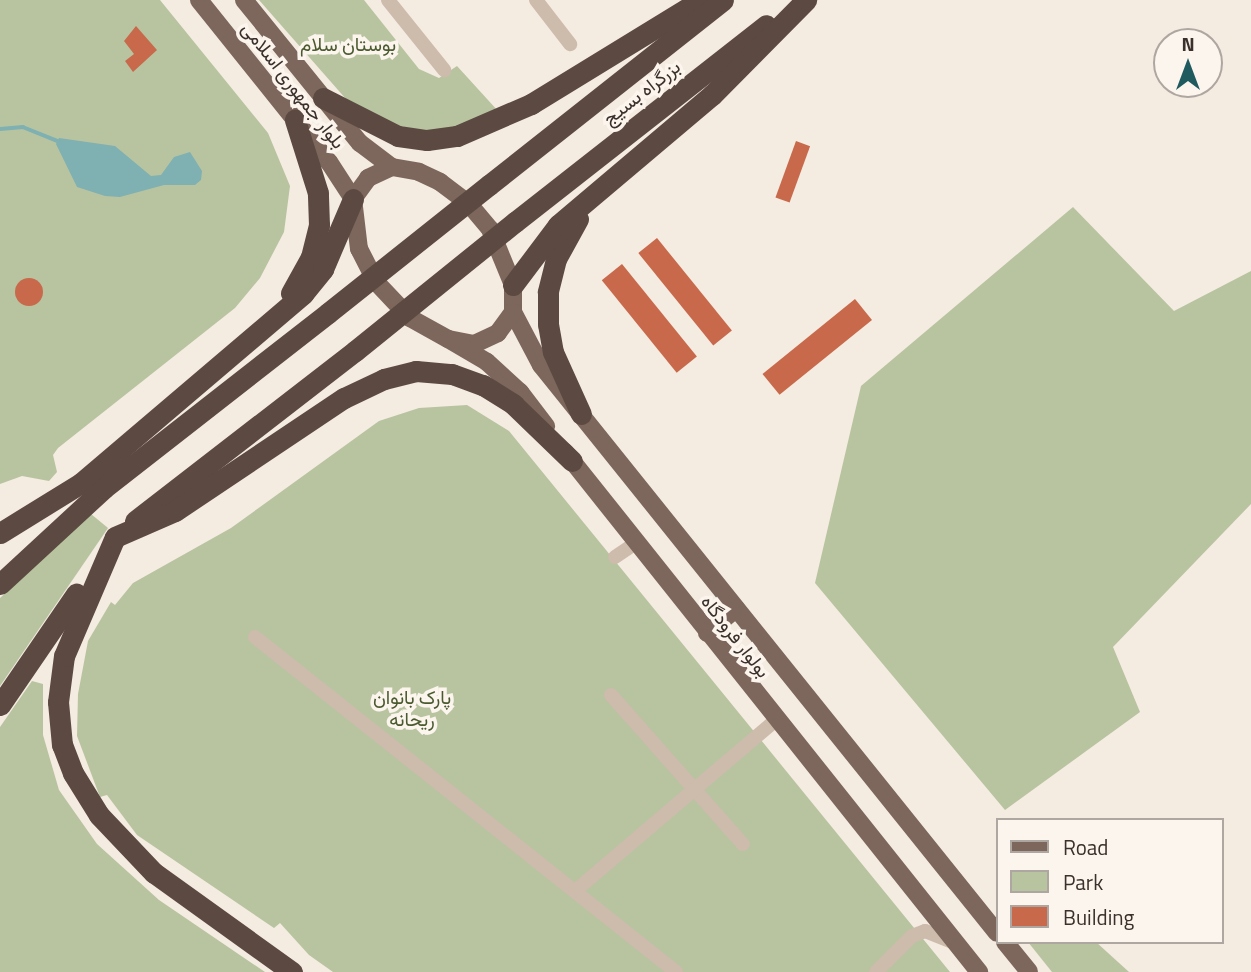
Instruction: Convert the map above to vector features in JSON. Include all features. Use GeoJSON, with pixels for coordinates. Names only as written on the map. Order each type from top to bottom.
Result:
{"type":"FeatureCollection","features":[{"type":"Feature","properties":{"kind":"highway"},"geometry":{"type":"LineString","coordinates":[[323,98],[398,136],[427,140],[457,136],[531,104],[701,0]]}},
{"type":"Feature","properties":{"kind":"highway","name":"بزرگراه بسیج"},"geometry":{"type":"LineString","coordinates":[[104,488],[723,0]]}},
{"type":"Feature","properties":{"kind":"highway","name":"بزرگراه بسیج"},"geometry":{"type":"LineString","coordinates":[[115,537],[799,0]]}},
{"type":"Feature","properties":{"kind":"highway"},"geometry":{"type":"LineString","coordinates":[[513,285],[558,225],[712,95],[806,0]]}},
{"type":"Feature","properties":{"kind":"highway"},"geometry":{"type":"LineString","coordinates":[[273,319],[311,257],[319,225],[318,193],[295,120]]}},
{"type":"Feature","properties":{"kind":"highway"},"geometry":{"type":"LineString","coordinates":[[581,414],[554,352],[548,292],[556,259],[590,198]]}},
{"type":"Feature","properties":{"kind":"highway"},"geometry":{"type":"LineString","coordinates":[[0,533],[81,484],[303,295],[323,270],[353,199]]}},
{"type":"Feature","properties":{"kind":"highway"},"geometry":{"type":"LineString","coordinates":[[0,705],[115,537],[175,512],[344,398],[384,379],[416,372],[452,374],[483,385],[513,404],[572,461]]}},
{"type":"Feature","properties":{"kind":"highway"},"geometry":{"type":"LineString","coordinates":[[0,543],[104,488]]}},
{"type":"Feature","properties":{"kind":"highway"},"geometry":{"type":"LineString","coordinates":[[0,584],[104,488]]}},
{"type":"Feature","properties":{"kind":"highway"},"geometry":{"type":"LineString","coordinates":[[115,537],[64,656],[58,702],[62,745],[73,773],[99,815],[154,873],[292,972]]}},
{"type":"Feature","properties":{"kind":"main road","name":"بلوار جمهوری اسلامی"},"geometry":{"type":"LineString","coordinates":[[199,0],[295,120],[353,199]]}},
{"type":"Feature","properties":{"kind":"main road","name":"بلوار جمهوری اسلامی"},"geometry":{"type":"LineString","coordinates":[[244,0],[360,143],[392,167]]}},
{"type":"Feature","properties":{"kind":"main road"},"geometry":{"type":"LineString","coordinates":[[392,167],[419,172],[469,204],[499,244],[513,285],[513,312],[498,333],[474,344],[448,340],[410,318],[376,282],[359,249],[353,199],[368,178],[392,167]]}},
{"type":"Feature","properties":{"kind":"main road","name":"بولوار فرودگاه"},"geometry":{"type":"LineString","coordinates":[[513,312],[541,365],[996,932]]}},
{"type":"Feature","properties":{"kind":"main road","name":"بولوار فرودگاه"},"geometry":{"type":"LineString","coordinates":[[448,340],[487,362],[520,392],[775,721],[979,972]]}},
{"type":"Feature","properties":{"kind":"main road"},"geometry":{"type":"LineString","coordinates":[[707,633],[736,609]]}},
{"type":"Feature","properties":{"kind":"main road"},"geometry":{"type":"LineString","coordinates":[[1007,944],[1029,972]]}},
{"type":"Feature","properties":{"kind":"street"},"geometry":{"type":"LineString","coordinates":[[388,0],[444,70]]}},
{"type":"Feature","properties":{"kind":"street"},"geometry":{"type":"LineString","coordinates":[[536,0],[570,44]]}},
{"type":"Feature","properties":{"kind":"street"},"geometry":{"type":"LineString","coordinates":[[615,557],[636,543]]}},
{"type":"Feature","properties":{"kind":"street"},"geometry":{"type":"LineString","coordinates":[[255,637],[676,972]]}},
{"type":"Feature","properties":{"kind":"street"},"geometry":{"type":"LineString","coordinates":[[611,695],[698,788],[743,844]]}},
{"type":"Feature","properties":{"kind":"street"},"geometry":{"type":"LineString","coordinates":[[575,891],[775,721]]}},
{"type":"Feature","properties":{"kind":"street"},"geometry":{"type":"LineString","coordinates":[[876,972],[912,936],[925,931],[955,943]]}},
{"type":"Feature","properties":{"kind":"green space"},"geometry":{"type":"Polygon","coordinates":[[[0,0],[160,0],[268,133],[290,186],[284,232],[260,278],[235,308],[58,448],[53,455],[57,472],[49,481],[22,476],[0,484],[0,0]]]}},
{"type":"Feature","properties":{"kind":"green space","name":"بوستان سلام"},"geometry":{"type":"Polygon","coordinates":[[[259,0],[364,0],[419,69],[439,78],[457,66],[498,111],[462,129],[427,132],[391,124],[353,107],[259,0]]]}},
{"type":"Feature","properties":{"kind":"green space"},"geometry":{"type":"Polygon","coordinates":[[[1073,207],[1174,311],[1251,271],[1251,504],[1113,647],[1140,712],[1005,810],[815,583],[861,386],[1073,207]]]}},
{"type":"Feature","properties":{"kind":"green space","name":"پارک بانوان ریحانه"},"geometry":{"type":"Polygon","coordinates":[[[467,405],[509,431],[950,972],[333,972],[309,955],[280,923],[274,928],[137,835],[107,795],[100,797],[77,736],[78,694],[88,641],[111,602],[115,605],[133,583],[231,528],[379,421],[419,408],[467,405]]]}},
{"type":"Feature","properties":{"kind":"green space"},"geometry":{"type":"Polygon","coordinates":[[[91,514],[108,528],[0,686],[0,598],[91,514]]]}},
{"type":"Feature","properties":{"kind":"green space"},"geometry":{"type":"Polygon","coordinates":[[[32,681],[43,684],[43,735],[59,790],[97,844],[159,900],[265,972],[0,972],[0,727],[32,681]]]}},
{"type":"Feature","properties":{"kind":"green space"},"geometry":{"type":"Polygon","coordinates":[[[1030,944],[1098,944],[1129,972],[1052,972],[1030,944]]]}},
{"type":"Feature","properties":{"kind":"water"},"geometry":{"type":"Polygon","coordinates":[[[59,138],[115,146],[151,176],[161,175],[174,157],[190,152],[202,171],[201,180],[195,185],[164,185],[120,197],[105,196],[77,187],[56,144],[59,138]]]}},
{"type":"Feature","properties":{"kind":"building"},"geometry":{"type":"Polygon","coordinates":[[[136,26],[157,50],[133,72],[125,61],[134,54],[124,41],[136,26]]]}},
{"type":"Feature","properties":{"kind":"building"},"geometry":{"type":"Polygon","coordinates":[[[796,141],[810,146],[790,203],[775,197],[796,141]]]}},
{"type":"Feature","properties":{"kind":"building"},"geometry":{"type":"Polygon","coordinates":[[[657,238],[732,330],[713,346],[638,253],[657,238]]]}},
{"type":"Feature","properties":{"kind":"building"},"geometry":{"type":"Polygon","coordinates":[[[622,264],[697,356],[677,373],[602,280],[622,264]]]}},
{"type":"Feature","properties":{"kind":"building"},"geometry":{"type":"Polygon","coordinates":[[[29,278],[39,282],[43,292],[39,302],[29,306],[19,302],[15,292],[19,282],[29,278]]]}},
{"type":"Feature","properties":{"kind":"building"},"geometry":{"type":"Polygon","coordinates":[[[855,299],[872,320],[780,395],[763,374],[855,299]]]}},
{"type":"Feature","properties":{"kind":"waterway"},"geometry":{"type":"LineString","coordinates":[[0,129],[23,127],[58,141]]}}]}
